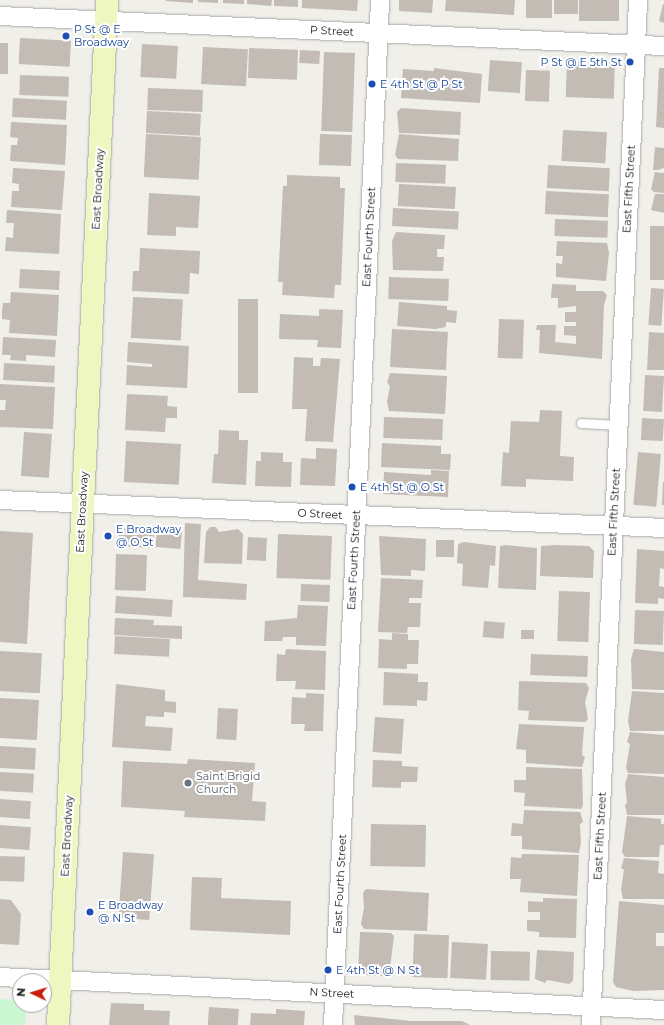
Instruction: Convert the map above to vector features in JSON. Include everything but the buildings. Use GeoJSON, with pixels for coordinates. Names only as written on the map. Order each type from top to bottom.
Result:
{"type":"FeatureCollection","features":[{"type":"Feature","properties":{"kind":"main road","name":"East Broadway"},"geometry":{"type":"LineString","coordinates":[[58,1025],[106,10]]}},
{"type":"Feature","properties":{"kind":"street","name":"East Fourth Street"},"geometry":{"type":"LineString","coordinates":[[333,1025],[380,0]]}},
{"type":"Feature","properties":{"kind":"street","name":"East Fifth Street"},"geometry":{"type":"LineString","coordinates":[[591,1025],[638,0]]}},
{"type":"Feature","properties":{"kind":"street","name":"P Street"},"geometry":{"type":"LineString","coordinates":[[0,16],[106,10],[378,34],[664,46]]}},
{"type":"Feature","properties":{"kind":"street","name":"O Street"},"geometry":{"type":"LineString","coordinates":[[0,500],[664,528]]}},
{"type":"Feature","properties":{"kind":"street","name":"N Street"},"geometry":{"type":"LineString","coordinates":[[0,976],[664,1010]]}},
{"type":"Feature","properties":{"kind":"lane"},"geometry":{"type":"LineString","coordinates":[[581,423],[619,425]]}},
{"type":"Feature","properties":{"kind":"green space"},"geometry":{"type":"Polygon","coordinates":[[[0,999],[12,1000],[12,1013],[26,1013],[25,1025],[0,1025],[0,999]]]}},
{"type":"Feature","properties":{"kind":"place","name":"P St @ E Broadway"},"geometry":{"type":"Point","coordinates":[66,36]}},
{"type":"Feature","properties":{"kind":"place","name":"P St @ E 5th St"},"geometry":{"type":"Point","coordinates":[630,62]}},
{"type":"Feature","properties":{"kind":"place","name":"E 4th St @ P St"},"geometry":{"type":"Point","coordinates":[372,84]}},
{"type":"Feature","properties":{"kind":"place","name":"E 4th St @ O St"},"geometry":{"type":"Point","coordinates":[352,487]}},
{"type":"Feature","properties":{"kind":"place","name":"E Broadway @ O St"},"geometry":{"type":"Point","coordinates":[108,536]}},
{"type":"Feature","properties":{"kind":"place","name":"Saint Brigid Church"},"geometry":{"type":"Point","coordinates":[188,783]}},
{"type":"Feature","properties":{"kind":"place","name":"E Broadway @ N St"},"geometry":{"type":"Point","coordinates":[90,912]}},
{"type":"Feature","properties":{"kind":"place","name":"E 4th St @ N St"},"geometry":{"type":"Point","coordinates":[328,970]}}]}
